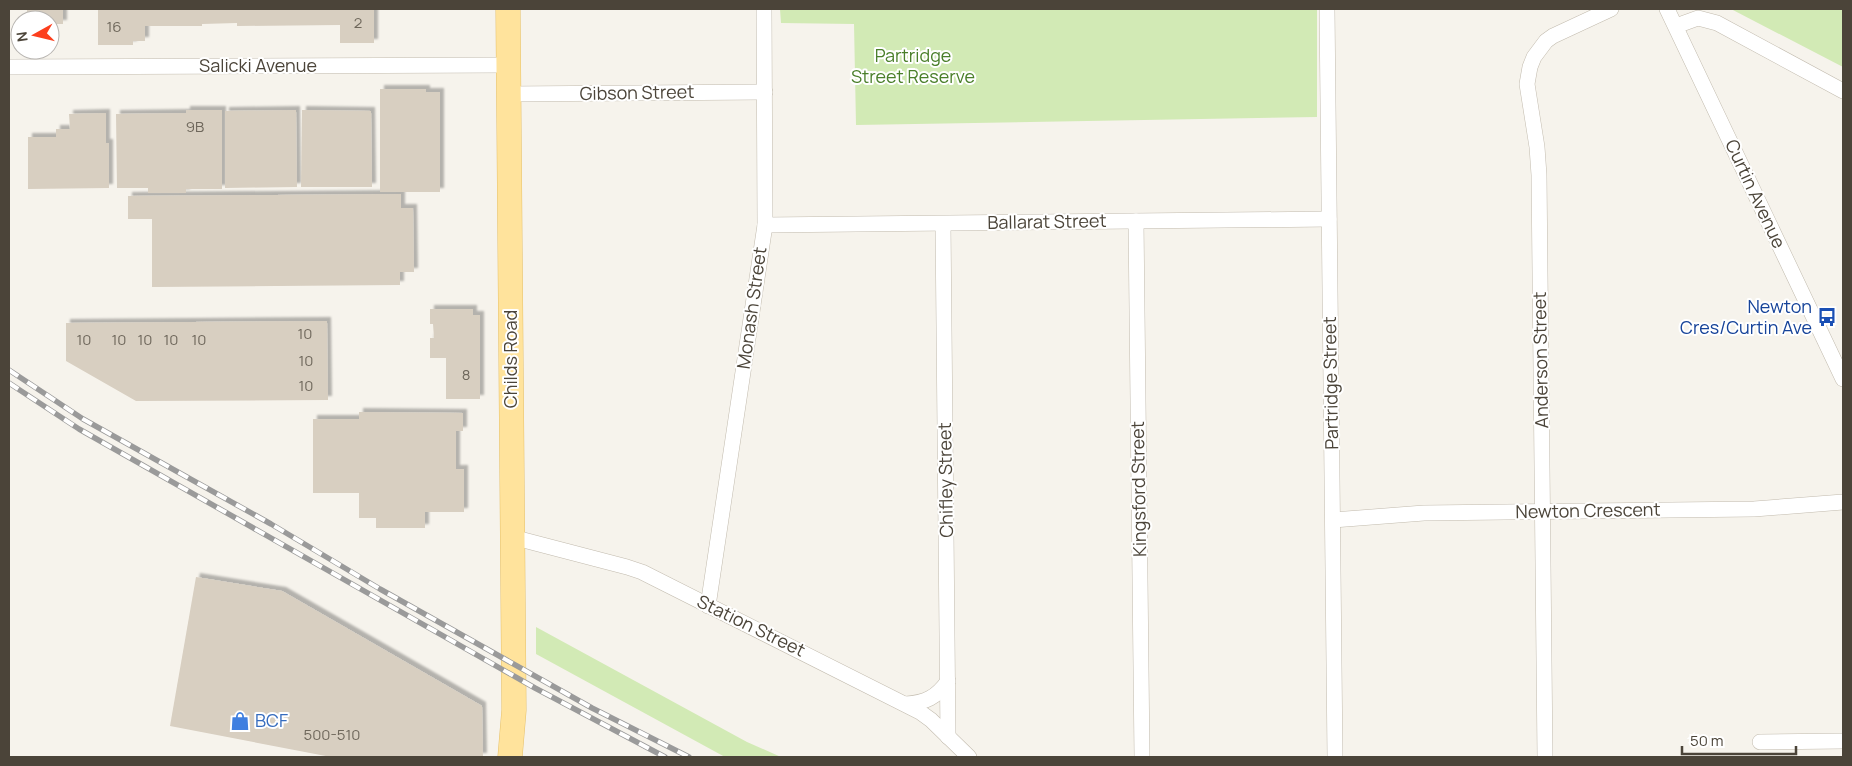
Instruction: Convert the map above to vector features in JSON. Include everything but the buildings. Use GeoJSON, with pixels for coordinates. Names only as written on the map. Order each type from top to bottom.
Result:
{"type":"FeatureCollection","features":[{"type":"Feature","properties":{"kind":"main road","name":"Childs Road"},"geometry":{"type":"LineString","coordinates":[[508,9],[514,710],[510,757]]}},
{"type":"Feature","properties":{"kind":"main road","name":"Childs Road"},"geometry":{"type":"LineString","coordinates":[[514,710],[524,737],[527,757]]}},
{"type":"Feature","properties":{"kind":"street","name":"Monash Street"},"geometry":{"type":"LineString","coordinates":[[708,606],[765,225],[764,9]]}},
{"type":"Feature","properties":{"kind":"street","name":"Partridge Street"},"geometry":{"type":"LineString","coordinates":[[1327,9],[1335,757]]}},
{"type":"Feature","properties":{"kind":"street","name":"Anderson Street"},"geometry":{"type":"LineString","coordinates":[[1545,757],[1539,175],[1537,147],[1527,84],[1534,57],[1546,41],[1611,9]]}},
{"type":"Feature","properties":{"kind":"street","name":"Curtin Avenue"},"geometry":{"type":"LineString","coordinates":[[1667,9],[1843,379]]}},
{"type":"Feature","properties":{"kind":"street"},"geometry":{"type":"LineString","coordinates":[[1676,26],[1698,18],[1717,23],[1843,91]]}},
{"type":"Feature","properties":{"kind":"street","name":"Salicki Avenue"},"geometry":{"type":"LineString","coordinates":[[9,67],[508,65]]}},
{"type":"Feature","properties":{"kind":"street","name":"Gibson Street"},"geometry":{"type":"LineString","coordinates":[[508,94],[765,92]]}},
{"type":"Feature","properties":{"kind":"street","name":"Ballarat Street"},"geometry":{"type":"LineString","coordinates":[[765,225],[1330,219]]}},
{"type":"Feature","properties":{"kind":"street","name":"Kingsford Street"},"geometry":{"type":"LineString","coordinates":[[1136,221],[1142,757]]}},
{"type":"Feature","properties":{"kind":"street","name":"Chifley Street"},"geometry":{"type":"LineString","coordinates":[[943,224],[948,737]]}},
{"type":"Feature","properties":{"kind":"street","name":"Newton Crescent"},"geometry":{"type":"LineString","coordinates":[[1333,520],[1424,512],[1754,509],[1843,502]]}},
{"type":"Feature","properties":{"kind":"street","name":"Station Street"},"geometry":{"type":"LineString","coordinates":[[512,537],[642,572],[906,704],[931,720],[969,757]]}},
{"type":"Feature","properties":{"kind":"street"},"geometry":{"type":"LineString","coordinates":[[906,704],[927,700],[941,690],[948,681]]}},
{"type":"Feature","properties":{"kind":"street"},"geometry":{"type":"LineString","coordinates":[[1760,742],[1843,741]]}},
{"type":"Feature","properties":{"kind":"green space","name":"Partridge Street Reserve"},"geometry":{"type":"Polygon","coordinates":[[[780,9],[1317,9],[1317,117],[856,125],[854,24],[781,23],[780,9]]]}},
{"type":"Feature","properties":{"kind":"green space"},"geometry":{"type":"Polygon","coordinates":[[[1731,9],[1843,9],[1843,67],[1731,9]]]}},
{"type":"Feature","properties":{"kind":"green space"},"geometry":{"type":"Polygon","coordinates":[[[536,627],[747,742],[781,757],[725,757],[536,654],[536,627]]]}},
{"type":"Feature","properties":{"kind":"railway"},"geometry":{"type":"LineString","coordinates":[[9,370],[83,419],[271,524],[380,589],[592,708],[689,757]]}},
{"type":"Feature","properties":{"kind":"railway"},"geometry":{"type":"LineString","coordinates":[[9,383],[79,429],[535,688],[665,757]]}},
{"type":"Feature","properties":{"kind":"place","name":"Newton Cres/Curtin Ave"},"geometry":{"type":"Point","coordinates":[1827,317]}},
{"type":"Feature","properties":{"kind":"place","name":"BCF"},"geometry":{"type":"Point","coordinates":[240,721]}}]}
